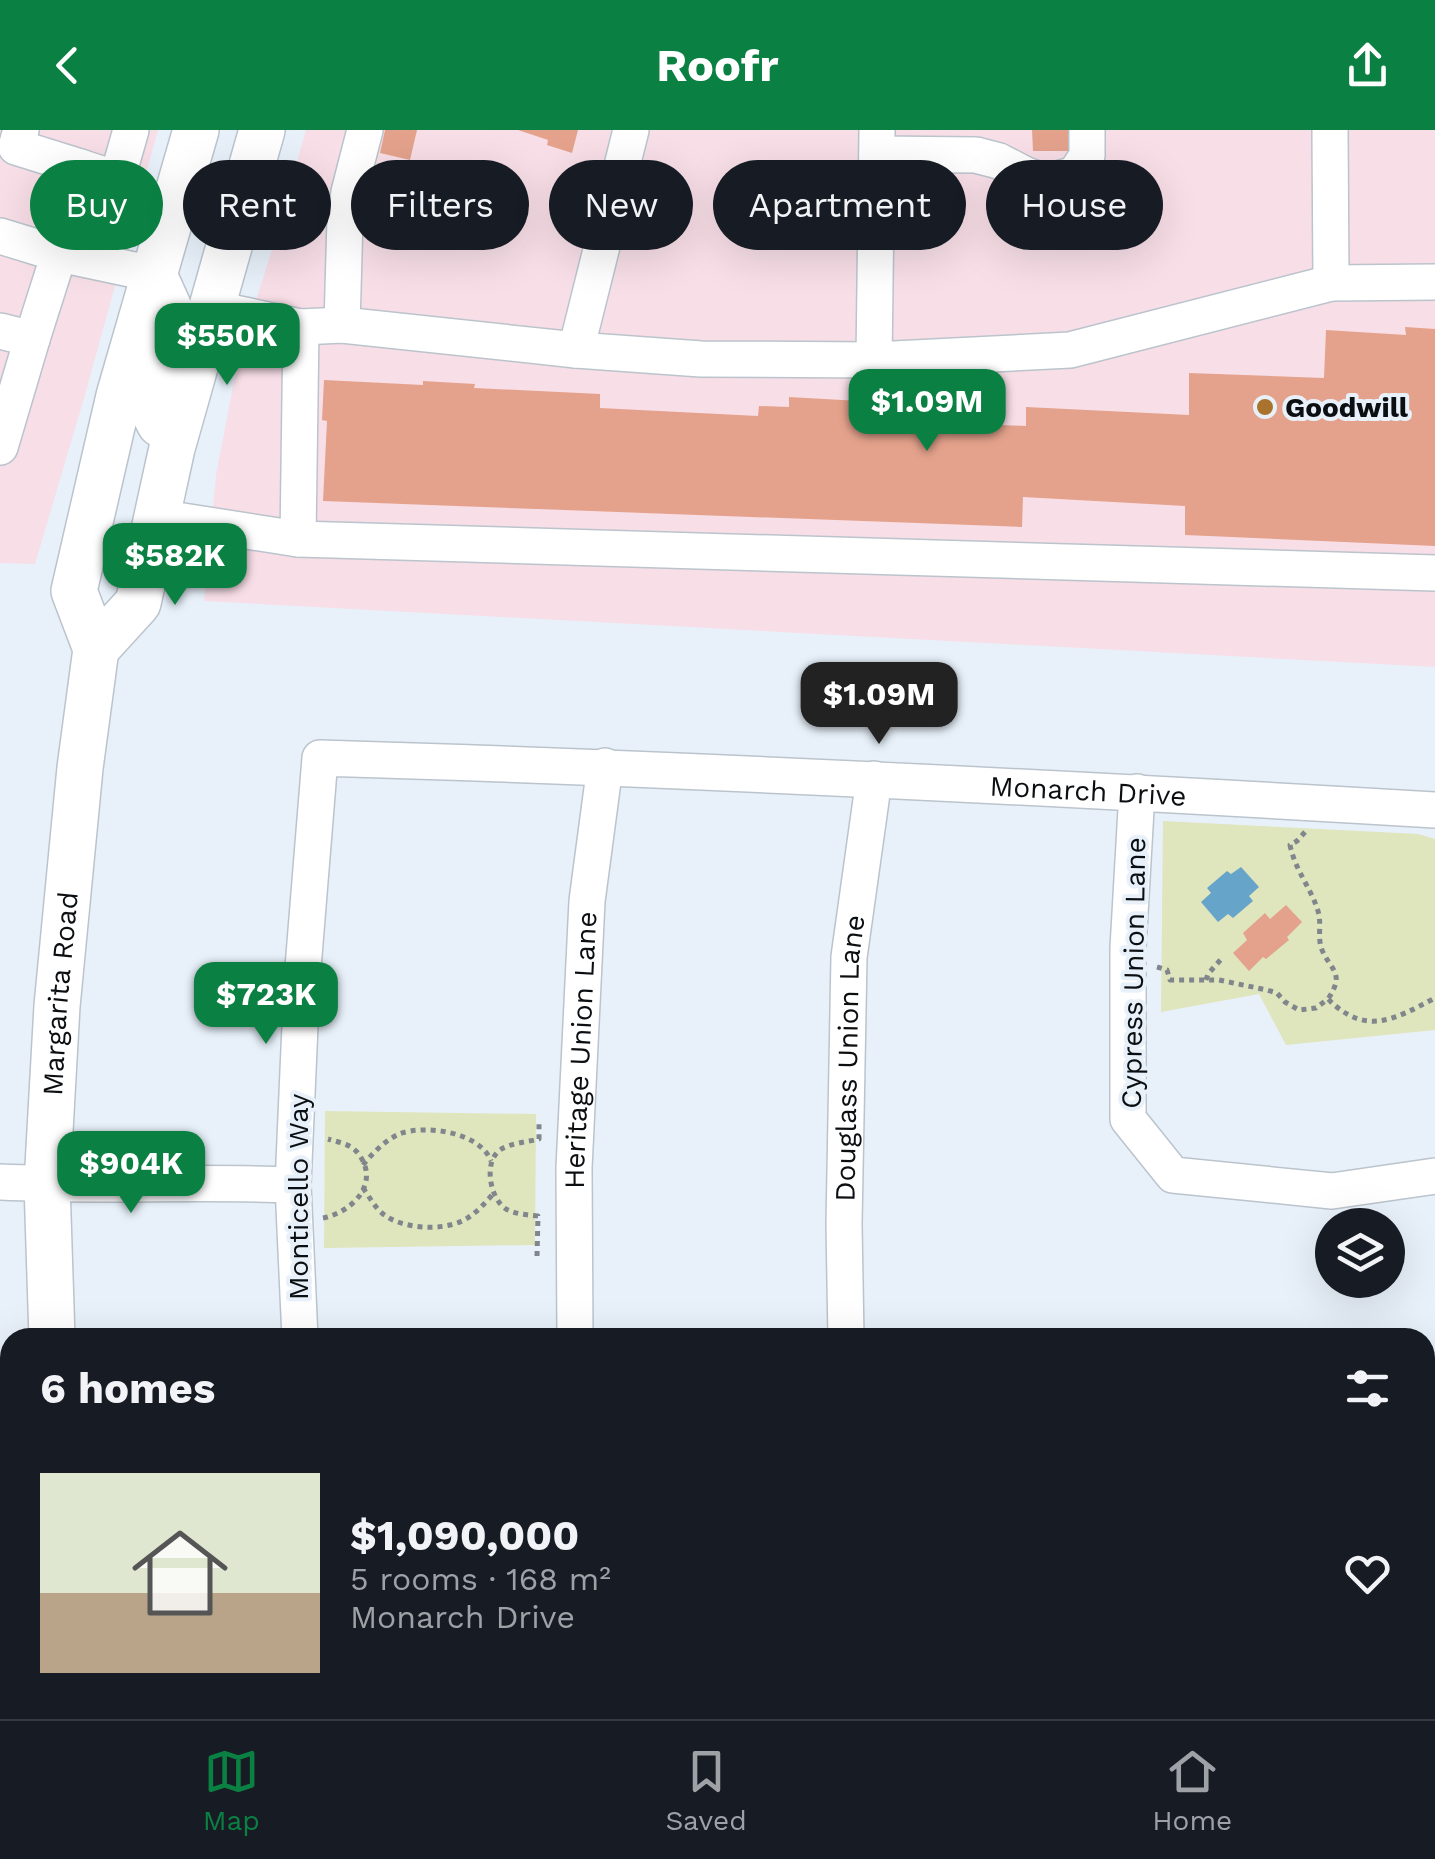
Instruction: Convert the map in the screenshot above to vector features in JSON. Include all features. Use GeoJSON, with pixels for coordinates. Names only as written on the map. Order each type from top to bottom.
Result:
{"type":"FeatureCollection","features":[{"type":"Feature","properties":{"kind":"main road","name":"Margarita Road"},"geometry":{"type":"LineString","coordinates":[[52,1328],[47,1184],[58,1006],[80,768],[96,648],[74,591],[119,396],[196,130]]}},
{"type":"Feature","properties":{"kind":"main road"},"geometry":{"type":"LineString","coordinates":[[96,648],[138,603],[172,448],[262,130]]}},
{"type":"Feature","properties":{"kind":"main road"},"geometry":{"type":"LineString","coordinates":[[153,274],[172,315],[153,411],[172,448]]}},
{"type":"Feature","properties":{"kind":"street"},"geometry":{"type":"LineString","coordinates":[[20,130],[16,147],[58,160]]}},
{"type":"Feature","properties":{"kind":"street"},"geometry":{"type":"LineString","coordinates":[[122,160],[131,130]]}},
{"type":"Feature","properties":{"kind":"street"},"geometry":{"type":"LineString","coordinates":[[342,325],[349,192],[364,130]]}},
{"type":"Feature","properties":{"kind":"street"},"geometry":{"type":"LineString","coordinates":[[576,350],[632,130]]}},
{"type":"Feature","properties":{"kind":"street"},"geometry":{"type":"LineString","coordinates":[[874,360],[877,142],[976,155],[1000,161],[1046,182],[1075,174],[1087,156],[1087,130]]}},
{"type":"Feature","properties":{"kind":"street"},"geometry":{"type":"LineString","coordinates":[[1330,130],[1331,283]]}},
{"type":"Feature","properties":{"kind":"street"},"geometry":{"type":"LineString","coordinates":[[0,236],[59,254],[153,274]]}},
{"type":"Feature","properties":{"kind":"street"},"geometry":{"type":"LineString","coordinates":[[0,447],[16,335],[60,250]]}},
{"type":"Feature","properties":{"kind":"street"},"geometry":{"type":"LineString","coordinates":[[211,308],[301,328],[342,325],[576,350],[702,359],[874,360],[1070,350],[1331,283],[1435,282]]}},
{"type":"Feature","properties":{"kind":"street"},"geometry":{"type":"LineString","coordinates":[[298,539],[301,328]]}},
{"type":"Feature","properties":{"kind":"street"},"geometry":{"type":"LineString","coordinates":[[157,517],[298,539],[1435,574]]}},
{"type":"Feature","properties":{"kind":"street","name":"Monarch Drive"},"geometry":{"type":"LineString","coordinates":[[320,758],[605,766],[1435,810]]}},
{"type":"Feature","properties":{"kind":"street","name":"Monticello Way"},"geometry":{"type":"LineString","coordinates":[[299,1328],[292,1185],[302,980],[320,758]]}},
{"type":"Feature","properties":{"kind":"street","name":"Heritage Union Lane"},"geometry":{"type":"LineString","coordinates":[[575,1328],[574,1168],[587,901],[605,766]]}},
{"type":"Feature","properties":{"kind":"street","name":"Douglass Union Lane"},"geometry":{"type":"LineString","coordinates":[[846,1328],[848,957],[874,780]]}},
{"type":"Feature","properties":{"kind":"street","name":"Cypress Union Lane"},"geometry":{"type":"LineString","coordinates":[[1137,792],[1128,948],[1128,1120],[1173,1175],[1332,1191],[1435,1176]]}},
{"type":"Feature","properties":{"kind":"street"},"geometry":{"type":"LineString","coordinates":[[0,1182],[292,1185]]}},
{"type":"Feature","properties":{"kind":"path"},"geometry":{"type":"LineString","coordinates":[[1170,980],[1219,980],[1268,990],[1299,1010],[1316,1008],[1328,1000],[1335,988],[1336,971],[1323,951],[1318,912],[1298,872],[1290,845],[1305,832],[1306,824]]}},
{"type":"Feature","properties":{"kind":"path"},"geometry":{"type":"LineString","coordinates":[[1206,980],[1223,957]]}},
{"type":"Feature","properties":{"kind":"path"},"geometry":{"type":"LineString","coordinates":[[1154,966],[1167,970],[1170,980],[1165,989]]}},
{"type":"Feature","properties":{"kind":"path"},"geometry":{"type":"LineString","coordinates":[[1328,1000],[1354,1018],[1374,1022],[1408,1013],[1435,998]]}},
{"type":"Feature","properties":{"kind":"path"},"geometry":{"type":"LineString","coordinates":[[537,1256],[538,1216],[506,1209],[491,1183],[494,1156],[501,1149],[539,1140],[539,1120]]}},
{"type":"Feature","properties":{"kind":"path"},"geometry":{"type":"LineString","coordinates":[[363,1165],[379,1146],[399,1134],[432,1132],[469,1138],[487,1150],[492,1164]]}},
{"type":"Feature","properties":{"kind":"path"},"geometry":{"type":"LineString","coordinates":[[321,1138],[356,1150],[366,1178],[357,1201],[345,1212],[322,1218],[322,1231]]}},
{"type":"Feature","properties":{"kind":"path"},"geometry":{"type":"LineString","coordinates":[[363,1188],[381,1214],[431,1227],[461,1222],[494,1193]]}},
{"type":"Feature","properties":{"kind":"shaded area"},"geometry":{"type":"Polygon","coordinates":[[[0,130],[158,130],[150,160],[30,160],[30,250],[125,250],[35,564],[0,563],[0,130]]]}},
{"type":"Feature","properties":{"kind":"shaded area"},"geometry":{"type":"Polygon","coordinates":[[[306,130],[1435,130],[1435,667],[204,601],[216,475],[240,350],[272,250],[331,250],[331,160],[297,160],[306,130]]]}},
{"type":"Feature","properties":{"kind":"green space"},"geometry":{"type":"Polygon","coordinates":[[[1163,821],[1418,834],[1435,839],[1435,1030],[1286,1045],[1259,994],[1161,1012],[1163,821]]]}},
{"type":"Feature","properties":{"kind":"green space"},"geometry":{"type":"Polygon","coordinates":[[[325,1111],[536,1114],[535,1245],[324,1248],[325,1111]]]}},
{"type":"Feature","properties":{"kind":"water"},"geometry":{"type":"Polygon","coordinates":[[[1241,867],[1259,887],[1249,896],[1253,901],[1233,918],[1228,914],[1218,922],[1201,902],[1211,893],[1207,888],[1227,871],[1231,874],[1241,867]]]}},
{"type":"Feature","properties":{"kind":"building"},"geometry":{"type":"Polygon","coordinates":[[[385,130],[417,130],[410,160],[380,153],[385,130]]]}},
{"type":"Feature","properties":{"kind":"building"},"geometry":{"type":"Polygon","coordinates":[[[518,130],[578,130],[572,153],[518,130]]]}},
{"type":"Feature","properties":{"kind":"building"},"geometry":{"type":"Polygon","coordinates":[[[1032,130],[1080,130],[1080,151],[1033,151],[1032,130]]]}},
{"type":"Feature","properties":{"kind":"building"},"geometry":{"type":"Polygon","coordinates":[[[1405,327],[1435,329],[1435,546],[1185,535],[1185,506],[1023,497],[1022,527],[323,501],[327,421],[322,420],[324,380],[423,385],[423,381],[475,384],[474,388],[600,394],[600,408],[758,416],[759,406],[789,407],[789,397],[860,401],[861,411],[885,412],[886,420],[1026,426],[1026,407],[1189,415],[1189,373],[1324,378],[1326,330],[1406,335],[1405,327]]]}},
{"type":"Feature","properties":{"kind":"building"},"geometry":{"type":"Polygon","coordinates":[[[1286,905],[1302,922],[1287,937],[1289,940],[1249,971],[1233,953],[1247,940],[1243,933],[1265,913],[1270,919],[1286,905]]]}},
{"type":"Feature","properties":{"kind":"place","name":"Goodwill"},"geometry":{"type":"Point","coordinates":[1265,407]}}]}
